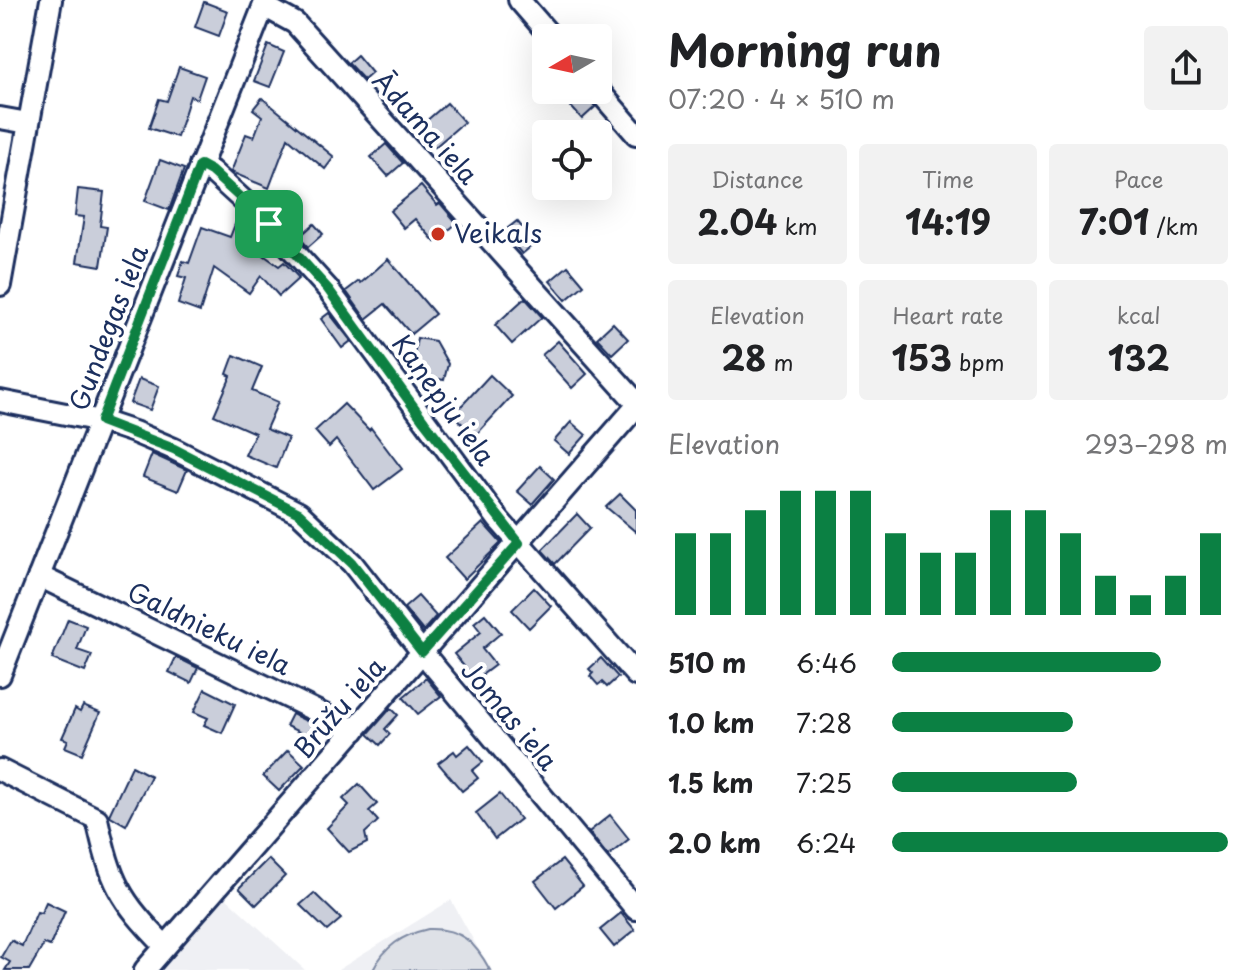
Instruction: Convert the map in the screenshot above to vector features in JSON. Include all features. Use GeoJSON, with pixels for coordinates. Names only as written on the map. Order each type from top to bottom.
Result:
{"type":"FeatureCollection","features":[{"type":"Feature","properties":{"kind":"street"},"geometry":{"type":"LineString","coordinates":[[0,285],[8,187],[28,123],[51,0]]}},
{"type":"Feature","properties":{"kind":"street"},"geometry":{"type":"LineString","coordinates":[[519,0],[540,24]]}},
{"type":"Feature","properties":{"kind":"street","name":"Gundegas iela"},"geometry":{"type":"LineString","coordinates":[[0,675],[265,3]]}},
{"type":"Feature","properties":{"kind":"street","name":"Ādama iela"},"geometry":{"type":"LineString","coordinates":[[265,3],[295,23],[636,404]]}},
{"type":"Feature","properties":{"kind":"street"},"geometry":{"type":"LineString","coordinates":[[610,104],[636,134]]}},
{"type":"Feature","properties":{"kind":"street"},"geometry":{"type":"LineString","coordinates":[[0,118],[28,123]]}},
{"type":"Feature","properties":{"kind":"street","name":"Kaņepju iela"},"geometry":{"type":"LineString","coordinates":[[200,165],[211,171],[269,224],[328,289],[424,421],[519,543],[636,675]]}},
{"type":"Feature","properties":{"kind":"street","name":"Jomas iela"},"geometry":{"type":"LineString","coordinates":[[0,401],[101,421],[174,449],[299,513],[352,563],[636,909]]}},
{"type":"Feature","properties":{"kind":"street","name":"Brūžu iela"},"geometry":{"type":"LineString","coordinates":[[145,970],[519,543],[636,404]]}},
{"type":"Feature","properties":{"kind":"street","name":"Galdnieku iela"},"geometry":{"type":"LineString","coordinates":[[39,576],[355,730]]}},
{"type":"Feature","properties":{"kind":"street"},"geometry":{"type":"LineString","coordinates":[[0,770],[97,819],[111,878],[131,911],[165,946]]}},
{"type":"Feature","properties":{"kind":"shaded area"},"geometry":{"type":"Polygon","coordinates":[[[225,897],[305,970],[161,970],[225,897]]]}},
{"type":"Feature","properties":{"kind":"shaded area"},"geometry":{"type":"Polygon","coordinates":[[[451,900],[490,970],[338,970],[451,900]]]}},
{"type":"Feature","properties":{"kind":"shaded area"},"geometry":{"type":"Polygon","coordinates":[[[428,929],[450,931],[466,939],[490,970],[373,970],[395,943],[428,929]]]}},
{"type":"Feature","properties":{"kind":"building"},"geometry":{"type":"Polygon","coordinates":[[[204,2],[228,11],[219,36],[195,27],[204,2]]]}},
{"type":"Feature","properties":{"kind":"building"},"geometry":{"type":"Polygon","coordinates":[[[268,45],[284,52],[270,87],[254,81],[268,45]]]}},
{"type":"Feature","properties":{"kind":"building"},"geometry":{"type":"Polygon","coordinates":[[[357,55],[372,73],[364,80],[348,63],[357,55]]]}},
{"type":"Feature","properties":{"kind":"building"},"geometry":{"type":"Polygon","coordinates":[[[179,67],[205,76],[197,99],[190,96],[177,137],[149,128],[159,99],[167,101],[179,67]]]}},
{"type":"Feature","properties":{"kind":"building"},"geometry":{"type":"Polygon","coordinates":[[[262,98],[334,157],[325,169],[288,138],[269,188],[231,172],[246,134],[254,137],[262,116],[253,109],[262,98]]]}},
{"type":"Feature","properties":{"kind":"building"},"geometry":{"type":"Polygon","coordinates":[[[447,103],[464,122],[435,147],[418,128],[447,103]]]}},
{"type":"Feature","properties":{"kind":"building"},"geometry":{"type":"Polygon","coordinates":[[[569,104],[593,104],[595,107],[582,119],[569,104]]]}},
{"type":"Feature","properties":{"kind":"building"},"geometry":{"type":"Polygon","coordinates":[[[386,144],[403,163],[388,176],[371,157],[386,144]]]}},
{"type":"Feature","properties":{"kind":"building"},"geometry":{"type":"Polygon","coordinates":[[[160,160],[184,169],[169,210],[145,201],[160,160]]]}},
{"type":"Feature","properties":{"kind":"building"},"geometry":{"type":"Polygon","coordinates":[[[421,186],[457,223],[435,242],[415,219],[404,228],[390,211],[421,186]]]}},
{"type":"Feature","properties":{"kind":"building"},"geometry":{"type":"Polygon","coordinates":[[[78,189],[104,192],[100,226],[107,227],[101,266],[77,262],[84,217],[75,216],[78,189]]]}},
{"type":"Feature","properties":{"kind":"building"},"geometry":{"type":"Polygon","coordinates":[[[239,214],[266,240],[258,251],[279,266],[284,262],[299,278],[279,296],[261,276],[249,293],[214,268],[200,312],[178,304],[186,278],[178,276],[183,261],[189,263],[202,227],[230,237],[239,214]]]}},
{"type":"Feature","properties":{"kind":"building"},"geometry":{"type":"Polygon","coordinates":[[[517,221],[535,243],[522,254],[503,232],[517,221]]]}},
{"type":"Feature","properties":{"kind":"building"},"geometry":{"type":"Polygon","coordinates":[[[314,224],[323,234],[308,247],[299,237],[314,224]]]}},
{"type":"Feature","properties":{"kind":"building"},"geometry":{"type":"Polygon","coordinates":[[[388,259],[435,314],[411,334],[385,304],[366,319],[346,291],[359,281],[361,283],[388,259]]]}},
{"type":"Feature","properties":{"kind":"building"},"geometry":{"type":"Polygon","coordinates":[[[568,266],[584,285],[566,300],[550,281],[568,266]]]}},
{"type":"Feature","properties":{"kind":"building"},"geometry":{"type":"Polygon","coordinates":[[[525,298],[542,317],[512,344],[495,325],[525,298]]]}},
{"type":"Feature","properties":{"kind":"building"},"geometry":{"type":"Polygon","coordinates":[[[329,313],[351,341],[342,348],[321,319],[329,313]]]}},
{"type":"Feature","properties":{"kind":"building"},"geometry":{"type":"Polygon","coordinates":[[[613,323],[628,339],[612,354],[597,338],[613,323]]]}},
{"type":"Feature","properties":{"kind":"building"},"geometry":{"type":"Polygon","coordinates":[[[417,338],[435,341],[448,364],[444,380],[423,376],[413,361],[417,338]]]}},
{"type":"Feature","properties":{"kind":"building"},"geometry":{"type":"Polygon","coordinates":[[[558,341],[587,374],[572,388],[542,355],[558,341]]]}},
{"type":"Feature","properties":{"kind":"building"},"geometry":{"type":"Polygon","coordinates":[[[234,355],[262,367],[252,391],[278,402],[266,429],[288,438],[276,468],[245,455],[255,433],[214,415],[231,376],[227,374],[234,355]]]}},
{"type":"Feature","properties":{"kind":"building"},"geometry":{"type":"Polygon","coordinates":[[[490,375],[512,396],[475,436],[453,415],[490,375]]]}},
{"type":"Feature","properties":{"kind":"building"},"geometry":{"type":"Polygon","coordinates":[[[139,379],[159,386],[150,410],[130,403],[139,379]]]}},
{"type":"Feature","properties":{"kind":"building"},"geometry":{"type":"Polygon","coordinates":[[[344,404],[369,430],[371,428],[402,469],[374,490],[336,440],[329,447],[315,431],[344,404]]]}},
{"type":"Feature","properties":{"kind":"building"},"geometry":{"type":"Polygon","coordinates":[[[571,422],[586,435],[569,454],[554,441],[571,422]]]}},
{"type":"Feature","properties":{"kind":"building"},"geometry":{"type":"Polygon","coordinates":[[[152,454],[187,470],[178,491],[143,477],[152,454]]]}},
{"type":"Feature","properties":{"kind":"building"},"geometry":{"type":"Polygon","coordinates":[[[540,466],[554,479],[532,504],[517,491],[540,466]]]}},
{"type":"Feature","properties":{"kind":"building"},"geometry":{"type":"Polygon","coordinates":[[[620,494],[636,510],[636,532],[606,507],[620,494]]]}},
{"type":"Feature","properties":{"kind":"building"},"geometry":{"type":"Polygon","coordinates":[[[577,514],[590,528],[555,564],[542,550],[577,514]]]}},
{"type":"Feature","properties":{"kind":"building"},"geometry":{"type":"Polygon","coordinates":[[[483,523],[501,543],[464,579],[445,558],[483,523]]]}},
{"type":"Feature","properties":{"kind":"building"},"geometry":{"type":"Polygon","coordinates":[[[534,588],[551,606],[529,628],[512,610],[534,588]]]}},
{"type":"Feature","properties":{"kind":"building"},"geometry":{"type":"Polygon","coordinates":[[[418,596],[436,616],[423,631],[404,608],[418,596]]]}},
{"type":"Feature","properties":{"kind":"building"},"geometry":{"type":"Polygon","coordinates":[[[485,614],[501,633],[482,649],[495,665],[475,680],[454,654],[481,632],[474,623],[485,614]]]}},
{"type":"Feature","properties":{"kind":"building"},"geometry":{"type":"Polygon","coordinates":[[[68,619],[86,626],[77,650],[92,655],[85,672],[52,659],[68,619]]]}},
{"type":"Feature","properties":{"kind":"building"},"geometry":{"type":"Polygon","coordinates":[[[176,657],[198,668],[191,683],[169,672],[176,657]]]}},
{"type":"Feature","properties":{"kind":"building"},"geometry":{"type":"Polygon","coordinates":[[[601,658],[618,677],[607,687],[602,682],[598,685],[590,676],[593,673],[589,669],[601,658]]]}},
{"type":"Feature","properties":{"kind":"building"},"geometry":{"type":"Polygon","coordinates":[[[426,678],[441,696],[418,714],[403,697],[426,678]]]}},
{"type":"Feature","properties":{"kind":"building"},"geometry":{"type":"Polygon","coordinates":[[[205,689],[235,704],[222,733],[204,725],[208,718],[194,712],[205,689]]]}},
{"type":"Feature","properties":{"kind":"building"},"geometry":{"type":"Polygon","coordinates":[[[83,706],[100,713],[82,754],[65,747],[68,740],[62,738],[75,709],[80,712],[83,706]]]}},
{"type":"Feature","properties":{"kind":"building"},"geometry":{"type":"Polygon","coordinates":[[[391,708],[398,715],[385,729],[390,734],[380,745],[368,734],[391,708]]]}},
{"type":"Feature","properties":{"kind":"building"},"geometry":{"type":"Polygon","coordinates":[[[292,714],[317,726],[312,738],[286,726],[292,714]]]}},
{"type":"Feature","properties":{"kind":"building"},"geometry":{"type":"Polygon","coordinates":[[[469,745],[483,762],[472,771],[478,778],[462,791],[438,763],[454,751],[457,755],[469,745]]]}},
{"type":"Feature","properties":{"kind":"building"},"geometry":{"type":"Polygon","coordinates":[[[288,750],[304,765],[279,791],[263,776],[288,750]]]}},
{"type":"Feature","properties":{"kind":"building"},"geometry":{"type":"Polygon","coordinates":[[[132,766],[151,776],[126,825],[109,815],[132,766]]]}},
{"type":"Feature","properties":{"kind":"building"},"geometry":{"type":"Polygon","coordinates":[[[359,784],[377,804],[369,811],[378,821],[365,833],[367,843],[349,852],[327,828],[349,805],[343,799],[359,784]]]}},
{"type":"Feature","properties":{"kind":"building"},"geometry":{"type":"Polygon","coordinates":[[[500,794],[520,819],[495,839],[476,813],[500,794]]]}},
{"type":"Feature","properties":{"kind":"building"},"geometry":{"type":"Polygon","coordinates":[[[610,815],[629,839],[608,856],[589,832],[610,815]]]}},
{"type":"Feature","properties":{"kind":"building"},"geometry":{"type":"Polygon","coordinates":[[[268,859],[285,876],[256,905],[239,888],[268,859]]]}},
{"type":"Feature","properties":{"kind":"building"},"geometry":{"type":"Polygon","coordinates":[[[562,860],[583,886],[556,908],[535,881],[562,860]]]}},
{"type":"Feature","properties":{"kind":"building"},"geometry":{"type":"Polygon","coordinates":[[[314,893],[341,919],[327,931],[300,905],[314,893]]]}},
{"type":"Feature","properties":{"kind":"building"},"geometry":{"type":"Polygon","coordinates":[[[46,902],[65,911],[50,946],[44,944],[29,970],[5,970],[10,962],[1,957],[11,940],[22,946],[37,912],[41,913],[46,902]]]}},
{"type":"Feature","properties":{"kind":"building"},"geometry":{"type":"Polygon","coordinates":[[[621,913],[635,930],[614,947],[600,930],[621,913]]]}},
{"type":"Feature","properties":{"kind":"place","name":"Veikals"},"geometry":{"type":"Point","coordinates":[438,234]}},
{"type":"Feature","properties":{"kind":"route"},"geometry":{"type":"LineString","coordinates":[[200,165],[211,171],[269,224],[328,289],[424,421],[519,543],[422,652],[352,563],[299,513],[174,449],[101,421],[200,165]]}}]}
